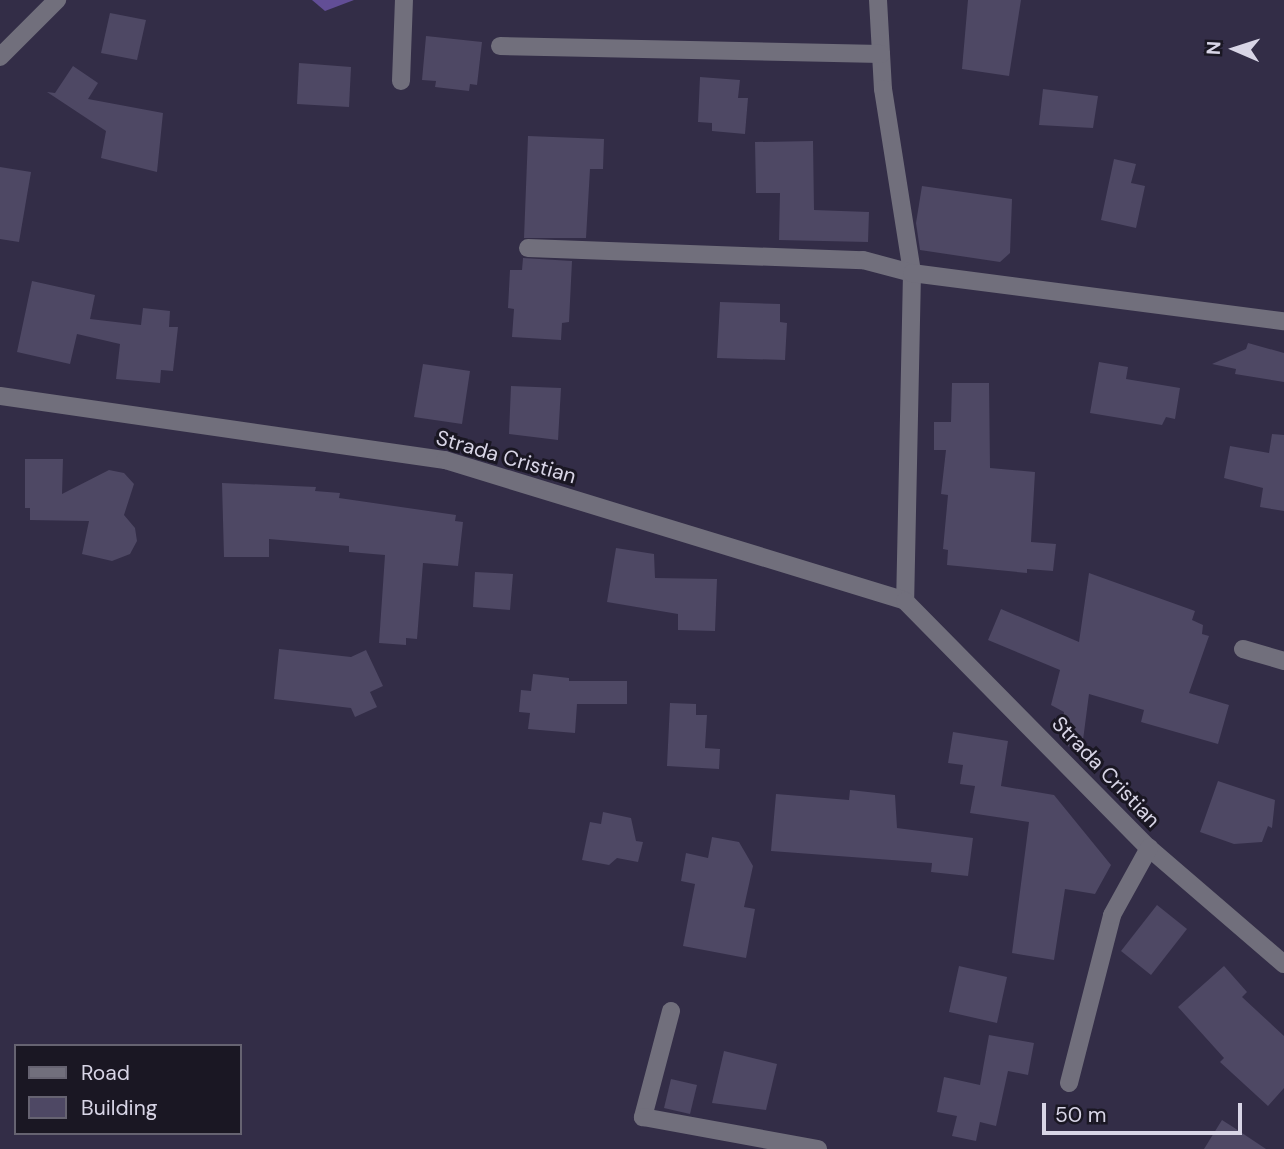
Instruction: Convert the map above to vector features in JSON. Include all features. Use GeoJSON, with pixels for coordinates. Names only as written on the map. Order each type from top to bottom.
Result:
{"type":"FeatureCollection","features":[{"type":"Feature","properties":{"kind":"street"},"geometry":{"type":"LineString","coordinates":[[0,57],[57,0]]}},
{"type":"Feature","properties":{"kind":"street"},"geometry":{"type":"LineString","coordinates":[[401,81],[404,0]]}},
{"type":"Feature","properties":{"kind":"street"},"geometry":{"type":"LineString","coordinates":[[878,0],[881,54],[912,273],[905,601]]}},
{"type":"Feature","properties":{"kind":"street"},"geometry":{"type":"LineString","coordinates":[[500,46],[881,54]]}},
{"type":"Feature","properties":{"kind":"street"},"geometry":{"type":"LineString","coordinates":[[528,248],[863,260],[912,273],[1284,321]]}},
{"type":"Feature","properties":{"kind":"street","name":"Strada Cristian"},"geometry":{"type":"LineString","coordinates":[[0,396],[445,460],[905,601],[1149,848],[1284,964]]}},
{"type":"Feature","properties":{"kind":"street"},"geometry":{"type":"LineString","coordinates":[[1243,649],[1284,661]]}},
{"type":"Feature","properties":{"kind":"street"},"geometry":{"type":"LineString","coordinates":[[1069,1083],[1112,915],[1149,848]]}},
{"type":"Feature","properties":{"kind":"street"},"geometry":{"type":"LineString","coordinates":[[671,1011],[643,1117],[818,1149]]}},
{"type":"Feature","properties":{"kind":"shaded area"},"geometry":{"type":"Polygon","coordinates":[[[312,0],[354,0],[325,11],[312,0]]]}},
{"type":"Feature","properties":{"kind":"building"},"geometry":{"type":"Polygon","coordinates":[[[968,0],[1021,0],[1009,76],[962,69],[968,0]]]}},
{"type":"Feature","properties":{"kind":"building"},"geometry":{"type":"Polygon","coordinates":[[[110,13],[146,20],[137,60],[101,53],[110,13]]]}},
{"type":"Feature","properties":{"kind":"building"},"geometry":{"type":"Polygon","coordinates":[[[426,36],[482,42],[477,85],[470,84],[469,91],[435,87],[436,81],[422,80],[426,36]]]}},
{"type":"Feature","properties":{"kind":"building"},"geometry":{"type":"Polygon","coordinates":[[[299,63],[351,67],[349,107],[297,104],[299,63]]]}},
{"type":"Feature","properties":{"kind":"building"},"geometry":{"type":"Polygon","coordinates":[[[73,66],[98,83],[88,99],[163,113],[157,172],[101,158],[106,131],[47,92],[55,93],[73,66]]]}},
{"type":"Feature","properties":{"kind":"building"},"geometry":{"type":"Polygon","coordinates":[[[700,77],[740,80],[738,98],[748,98],[745,134],[712,131],[712,123],[698,122],[700,77]]]}},
{"type":"Feature","properties":{"kind":"building"},"geometry":{"type":"Polygon","coordinates":[[[1043,89],[1098,96],[1093,128],[1039,125],[1043,89]]]}},
{"type":"Feature","properties":{"kind":"building"},"geometry":{"type":"Polygon","coordinates":[[[528,136],[604,139],[603,169],[590,169],[586,238],[524,238],[528,136]]]}},
{"type":"Feature","properties":{"kind":"building"},"geometry":{"type":"Polygon","coordinates":[[[813,141],[814,210],[869,212],[868,242],[779,240],[780,193],[756,193],[755,142],[813,141]]]}},
{"type":"Feature","properties":{"kind":"building"},"geometry":{"type":"Polygon","coordinates":[[[1114,159],[1136,164],[1131,183],[1145,186],[1136,228],[1101,220],[1114,159]]]}},
{"type":"Feature","properties":{"kind":"building"},"geometry":{"type":"Polygon","coordinates":[[[0,167],[31,172],[19,242],[0,239],[0,167]]]}},
{"type":"Feature","properties":{"kind":"building"},"geometry":{"type":"Polygon","coordinates":[[[922,186],[1012,199],[1010,253],[1000,262],[920,250],[916,223],[922,186]]]}},
{"type":"Feature","properties":{"kind":"building"},"geometry":{"type":"Polygon","coordinates":[[[523,258],[572,261],[569,322],[562,323],[561,340],[512,337],[514,309],[508,308],[510,270],[522,270],[523,258]]]}},
{"type":"Feature","properties":{"kind":"building"},"geometry":{"type":"Polygon","coordinates":[[[32,281],[95,295],[90,319],[141,325],[143,308],[170,311],[169,327],[178,327],[173,371],[161,370],[160,383],[116,379],[120,344],[77,334],[70,364],[17,352],[32,281]]]}},
{"type":"Feature","properties":{"kind":"building"},"geometry":{"type":"Polygon","coordinates":[[[720,302],[780,304],[780,322],[787,323],[785,360],[717,358],[720,302]]]}},
{"type":"Feature","properties":{"kind":"building"},"geometry":{"type":"Polygon","coordinates":[[[1248,343],[1284,353],[1284,382],[1235,374],[1236,369],[1212,364],[1246,349],[1248,343]]]}},
{"type":"Feature","properties":{"kind":"building"},"geometry":{"type":"Polygon","coordinates":[[[1099,362],[1128,367],[1126,379],[1180,388],[1175,419],[1166,417],[1162,425],[1090,413],[1099,362]]]}},
{"type":"Feature","properties":{"kind":"building"},"geometry":{"type":"Polygon","coordinates":[[[423,364],[470,371],[462,424],[414,417],[423,364]]]}},
{"type":"Feature","properties":{"kind":"building"},"geometry":{"type":"Polygon","coordinates":[[[952,383],[989,383],[990,468],[1035,472],[1031,542],[1056,544],[1053,571],[1027,569],[1027,573],[947,565],[948,550],[943,549],[948,495],[941,494],[946,450],[934,450],[934,422],[951,422],[952,383]]]}},
{"type":"Feature","properties":{"kind":"building"},"geometry":{"type":"Polygon","coordinates":[[[511,386],[561,388],[558,440],[509,434],[511,386]]]}},
{"type":"Feature","properties":{"kind":"building"},"geometry":{"type":"Polygon","coordinates":[[[1272,434],[1284,435],[1284,511],[1260,507],[1263,488],[1224,478],[1230,446],[1269,453],[1272,434]]]}},
{"type":"Feature","properties":{"kind":"building"},"geometry":{"type":"Polygon","coordinates":[[[25,459],[63,459],[62,494],[109,470],[124,473],[134,484],[124,515],[135,528],[137,541],[130,554],[112,561],[82,554],[89,521],[30,520],[30,508],[25,508],[25,459]]]}},
{"type":"Feature","properties":{"kind":"building"},"geometry":{"type":"Polygon","coordinates":[[[222,483],[316,487],[315,491],[340,493],[339,498],[456,515],[455,521],[463,522],[458,566],[423,563],[417,639],[406,638],[406,645],[379,643],[385,555],[349,552],[349,546],[269,539],[269,557],[224,557],[222,483]]]}},
{"type":"Feature","properties":{"kind":"building"},"geometry":{"type":"Polygon","coordinates":[[[616,548],[654,554],[655,578],[717,579],[715,631],[678,630],[678,614],[607,602],[616,548]]]}},
{"type":"Feature","properties":{"kind":"building"},"geometry":{"type":"Polygon","coordinates":[[[475,572],[513,574],[510,610],[473,607],[475,572]]]}},
{"type":"Feature","properties":{"kind":"building"},"geometry":{"type":"Polygon","coordinates":[[[1089,573],[1195,611],[1192,620],[1203,625],[1202,634],[1209,636],[1189,693],[1229,705],[1218,744],[1141,722],[1144,710],[1089,694],[1083,740],[1074,751],[1061,740],[1064,712],[1051,705],[1060,670],[988,640],[1001,609],[1079,642],[1089,573]]]}},
{"type":"Feature","properties":{"kind":"building"},"geometry":{"type":"Polygon","coordinates":[[[279,649],[351,657],[366,650],[383,686],[370,692],[377,707],[355,717],[351,708],[274,699],[279,649]]]}},
{"type":"Feature","properties":{"kind":"building"},"geometry":{"type":"Polygon","coordinates":[[[533,674],[569,678],[569,681],[627,681],[627,704],[577,704],[575,733],[528,729],[530,713],[519,712],[521,690],[531,691],[533,674]]]}},
{"type":"Feature","properties":{"kind":"building"},"geometry":{"type":"Polygon","coordinates":[[[670,703],[696,704],[696,715],[707,715],[705,748],[720,749],[719,769],[667,766],[670,703]]]}},
{"type":"Feature","properties":{"kind":"building"},"geometry":{"type":"Polygon","coordinates":[[[953,732],[1008,741],[1001,786],[1054,795],[1111,865],[1095,894],[1065,889],[1054,960],[1012,953],[1029,822],[970,813],[975,786],[960,784],[963,765],[948,763],[953,732]]]}},
{"type":"Feature","properties":{"kind":"building"},"geometry":{"type":"Polygon","coordinates":[[[1218,781],[1275,800],[1272,828],[1268,826],[1262,842],[1234,844],[1200,832],[1218,781]]]}},
{"type":"Feature","properties":{"kind":"building"},"geometry":{"type":"Polygon","coordinates":[[[850,790],[895,795],[897,828],[973,838],[968,876],[931,872],[932,863],[771,851],[776,794],[849,800],[850,790]]]}},
{"type":"Feature","properties":{"kind":"building"},"geometry":{"type":"Polygon","coordinates":[[[603,812],[631,818],[636,841],[643,842],[638,862],[617,858],[609,865],[582,860],[590,822],[601,824],[603,812]]]}},
{"type":"Feature","properties":{"kind":"building"},"geometry":{"type":"Polygon","coordinates":[[[712,837],[739,842],[753,866],[744,907],[755,909],[746,958],[683,946],[695,884],[681,881],[686,853],[708,858],[712,837]]]}},
{"type":"Feature","properties":{"kind":"building"},"geometry":{"type":"Polygon","coordinates":[[[1157,905],[1187,929],[1151,975],[1121,951],[1157,905]]]}},
{"type":"Feature","properties":{"kind":"building"},"geometry":{"type":"Polygon","coordinates":[[[959,966],[1007,977],[997,1023],[949,1012],[959,966]]]}},
{"type":"Feature","properties":{"kind":"building"},"geometry":{"type":"Polygon","coordinates":[[[1224,966],[1247,992],[1242,997],[1284,1036],[1284,1088],[1268,1106],[1220,1062],[1224,1058],[1178,1007],[1224,966]]]}},
{"type":"Feature","properties":{"kind":"building"},"geometry":{"type":"Polygon","coordinates":[[[989,1035],[1034,1043],[1028,1075],[1008,1071],[996,1126],[980,1122],[976,1141],[952,1136],[957,1116],[937,1112],[944,1077],[980,1085],[989,1035]]]}},
{"type":"Feature","properties":{"kind":"building"},"geometry":{"type":"Polygon","coordinates":[[[724,1051],[777,1064],[766,1110],[712,1103],[724,1051]]]}},
{"type":"Feature","properties":{"kind":"building"},"geometry":{"type":"Polygon","coordinates":[[[671,1079],[697,1085],[690,1114],[664,1108],[671,1079]]]}},
{"type":"Feature","properties":{"kind":"building"},"geometry":{"type":"Polygon","coordinates":[[[1222,1120],[1233,1127],[1266,1149],[1204,1149],[1222,1120]]]}}]}
